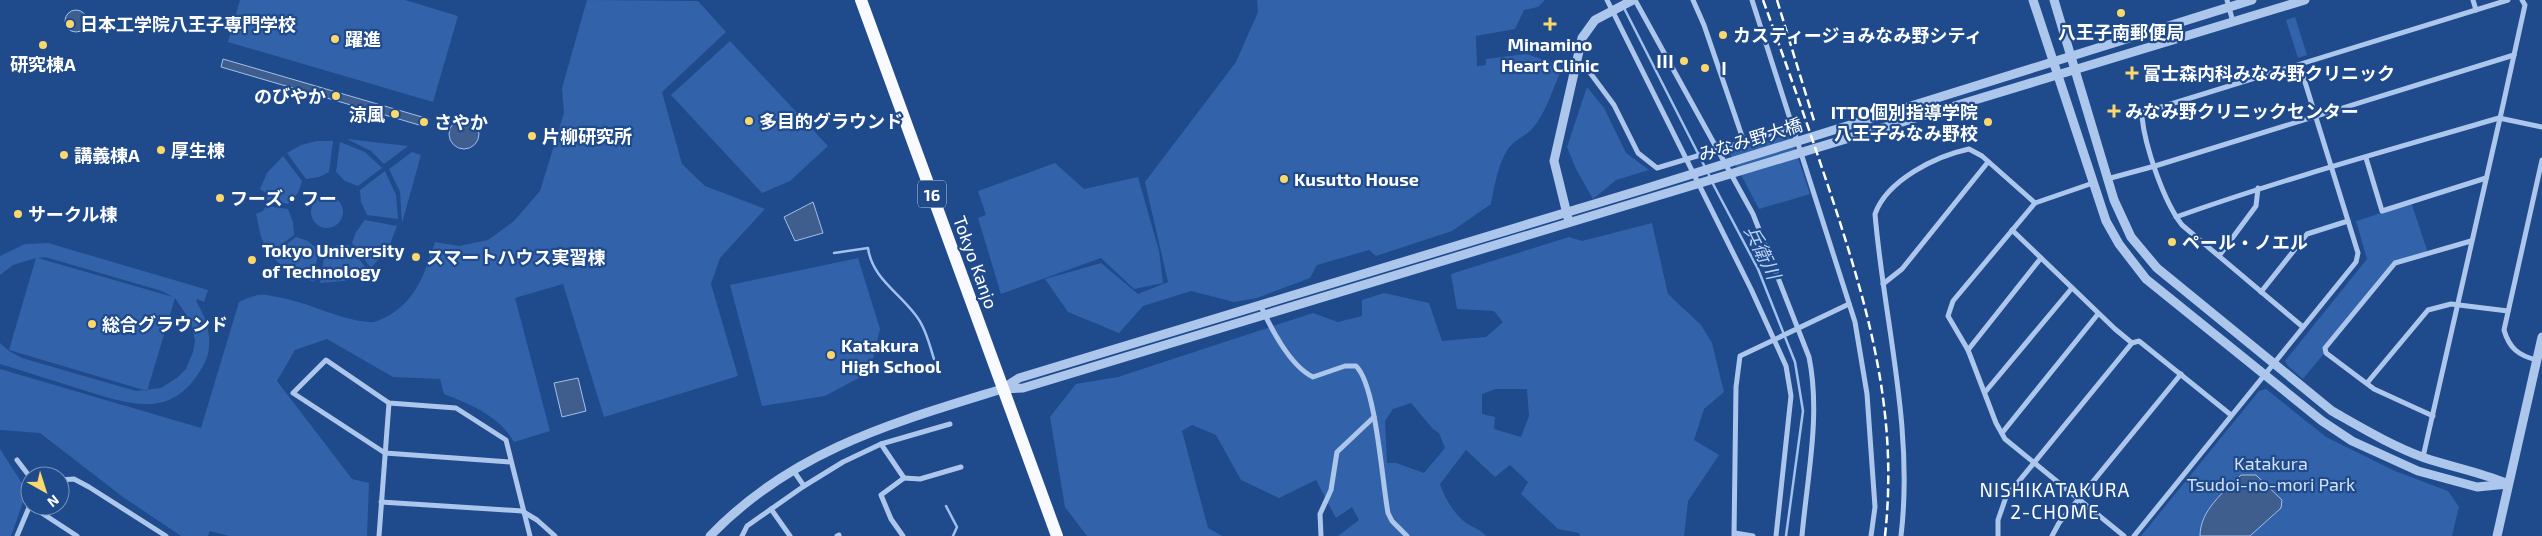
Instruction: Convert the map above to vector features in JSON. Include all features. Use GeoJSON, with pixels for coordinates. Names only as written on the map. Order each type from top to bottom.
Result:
{"type":"FeatureCollection","features":[{"type":"Feature","properties":{"kind":"highway","name":"Tokyo Kanjo"},"geometry":{"type":"LineString","coordinates":[[861,0],[1056,536]]}},
{"type":"Feature","properties":{"kind":"street"},"geometry":{"type":"LineString","coordinates":[[1607,0],[1614,9],[1778,340],[1786,366],[1790,396],[1776,536]]}},
{"type":"Feature","properties":{"kind":"street"},"geometry":{"type":"LineString","coordinates":[[1693,0],[1704,26],[1744,142]]}},
{"type":"Feature","properties":{"kind":"street"},"geometry":{"type":"LineString","coordinates":[[1752,0],[1849,304],[1867,394],[1875,507],[1871,536]]}},
{"type":"Feature","properties":{"kind":"street"},"geometry":{"type":"LineString","coordinates":[[2033,0],[2106,221],[2131,263],[2152,285],[2322,421],[2385,458],[2418,471],[2477,487],[2508,484]]}},
{"type":"Feature","properties":{"kind":"street"},"geometry":{"type":"LineString","coordinates":[[2054,0],[2107,179],[2120,216],[2143,253],[2157,268],[2332,410],[2376,436],[2423,457],[2482,473],[2508,484]]}},
{"type":"Feature","properties":{"kind":"street","name":"みなみ野大橋"},"geometry":{"type":"LineString","coordinates":[[1002,389],[1019,378],[1865,121],[2228,4],[2252,0]]}},
{"type":"Feature","properties":{"kind":"street","name":"みなみ野大橋"},"geometry":{"type":"LineString","coordinates":[[1002,389],[1023,388],[2304,0]]}},
{"type":"Feature","properties":{"kind":"street"},"geometry":{"type":"LineString","coordinates":[[2472,0],[2476,10]]}},
{"type":"Feature","properties":{"kind":"street"},"geometry":{"type":"LineString","coordinates":[[2303,327],[2218,256],[2176,217],[2170,208],[2142,122],[2145,112],[2300,66],[2508,0]]}},
{"type":"Feature","properties":{"kind":"street"},"geometry":{"type":"LineString","coordinates":[[2423,457],[2460,304],[2471,241],[2525,5],[2522,0]]}},
{"type":"Feature","properties":{"kind":"street"},"geometry":{"type":"LineString","coordinates":[[1570,223],[1554,161],[1582,38],[1588,27],[1599,17],[1631,1],[1752,214],[1809,357],[1814,392],[1802,536]]}},
{"type":"Feature","properties":{"kind":"street"},"geometry":{"type":"LineString","coordinates":[[2228,4],[2233,22]]}},
{"type":"Feature","properties":{"kind":"street"},"geometry":{"type":"LineString","coordinates":[[2107,179],[2155,166],[2514,55]]}},
{"type":"Feature","properties":{"kind":"street"},"geometry":{"type":"LineString","coordinates":[[1575,65],[1586,68],[1611,101],[1639,155],[1659,168],[1794,127]]}},
{"type":"Feature","properties":{"kind":"street"},"geometry":{"type":"LineString","coordinates":[[2134,536],[2356,262],[2358,253],[2300,66]]}},
{"type":"Feature","properties":{"kind":"street"},"geometry":{"type":"LineString","coordinates":[[2176,217],[2258,188],[2499,118],[2542,127]]}},
{"type":"Feature","properties":{"kind":"street"},"geometry":{"type":"LineString","coordinates":[[1901,536],[1904,482],[1901,400],[1883,284],[1875,214],[1883,199],[1921,167],[1950,154],[1969,149],[1988,162],[2035,203]]}},
{"type":"Feature","properties":{"kind":"street"},"geometry":{"type":"LineString","coordinates":[[2366,158],[2382,211],[2486,178]]}},
{"type":"Feature","properties":{"kind":"street"},"geometry":{"type":"LineString","coordinates":[[2537,360],[2524,357],[2508,343],[2504,330],[2542,160]]}},
{"type":"Feature","properties":{"kind":"street"},"geometry":{"type":"LineString","coordinates":[[1883,284],[1902,269],[1988,162]]}},
{"type":"Feature","properties":{"kind":"street"},"geometry":{"type":"LineString","coordinates":[[2093,183],[2035,203],[1953,301],[1948,316],[1968,350],[2005,439],[2080,498],[2124,536]]}},
{"type":"Feature","properties":{"kind":"street"},"geometry":{"type":"LineString","coordinates":[[2218,256],[2256,206],[2258,188]]}},
{"type":"Feature","properties":{"kind":"street"},"geometry":{"type":"LineString","coordinates":[[2260,292],[2308,234],[2348,220]]}},
{"type":"Feature","properties":{"kind":"street"},"geometry":{"type":"LineString","coordinates":[[2012,230],[2098,314],[2132,342]]}},
{"type":"Feature","properties":{"kind":"street"},"geometry":{"type":"LineString","coordinates":[[2433,416],[2366,384],[2326,354],[2325,348],[2392,265],[2471,241]]}},
{"type":"Feature","properties":{"kind":"street"},"geometry":{"type":"LineString","coordinates":[[1968,350],[2041,258]]}},
{"type":"Feature","properties":{"kind":"street"},"geometry":{"type":"LineString","coordinates":[[1986,391],[2072,288]]}},
{"type":"Feature","properties":{"kind":"street"},"geometry":{"type":"LineString","coordinates":[[1260,304],[1277,337],[1304,372],[1313,377],[1345,366],[1356,366],[1363,373],[1374,417],[1388,513],[1392,521],[1407,536]]}},
{"type":"Feature","properties":{"kind":"street"},"geometry":{"type":"LineString","coordinates":[[1753,536],[1735,535],[1736,387],[1740,356],[1778,340],[1849,304]]}},
{"type":"Feature","properties":{"kind":"street"},"geometry":{"type":"LineString","coordinates":[[2366,384],[2428,310],[2451,304],[2460,304],[2508,311]]}},
{"type":"Feature","properties":{"kind":"street"},"geometry":{"type":"LineString","coordinates":[[2002,433],[2098,314]]}},
{"type":"Feature","properties":{"kind":"street"},"geometry":{"type":"LineString","coordinates":[[2497,536],[2542,337]]}},
{"type":"Feature","properties":{"kind":"street"},"geometry":{"type":"LineString","coordinates":[[1998,536],[1998,520],[2006,497],[2132,342],[2139,340],[2231,415]]}},
{"type":"Feature","properties":{"kind":"street"},"geometry":{"type":"LineString","coordinates":[[511,462],[385,453],[293,393],[326,360],[389,403],[456,408],[506,440],[511,462],[522,511],[530,536]]}},
{"type":"Feature","properties":{"kind":"street"},"geometry":{"type":"LineString","coordinates":[[2052,536],[2080,498],[2181,374]]}},
{"type":"Feature","properties":{"kind":"street"},"geometry":{"type":"LineString","coordinates":[[710,536],[734,513],[793,470],[822,453],[870,432],[1002,389]]}},
{"type":"Feature","properties":{"kind":"street"},"geometry":{"type":"LineString","coordinates":[[378,536],[389,403]]}},
{"type":"Feature","properties":{"kind":"street"},"geometry":{"type":"LineString","coordinates":[[1321,536],[1320,514],[1331,490],[1337,452],[1374,417]]}},
{"type":"Feature","properties":{"kind":"street"},"geometry":{"type":"LineString","coordinates":[[742,536],[747,526],[804,486],[843,462],[881,444],[950,424]]}},
{"type":"Feature","properties":{"kind":"street"},"geometry":{"type":"LineString","coordinates":[[881,444],[904,478]]}},
{"type":"Feature","properties":{"kind":"street"},"geometry":{"type":"LineString","coordinates":[[17,460],[22,466]]}},
{"type":"Feature","properties":{"kind":"street"},"geometry":{"type":"LineString","coordinates":[[903,536],[891,519],[881,495],[904,478],[920,479],[960,467]]}},
{"type":"Feature","properties":{"kind":"street"},"geometry":{"type":"LineString","coordinates":[[793,470],[804,486]]}},
{"type":"Feature","properties":{"kind":"street"},"geometry":{"type":"LineString","coordinates":[[70,479],[74,479],[90,487],[166,536]]}},
{"type":"Feature","properties":{"kind":"street"},"geometry":{"type":"LineString","coordinates":[[381,502],[522,511],[537,520],[555,536]]}},
{"type":"Feature","properties":{"kind":"street"},"geometry":{"type":"LineString","coordinates":[[771,509],[790,536]]}},
{"type":"Feature","properties":{"kind":"street"},"geometry":{"type":"LineString","coordinates":[[18,536],[26,516]]}},
{"type":"Feature","properties":{"kind":"street"},"geometry":{"type":"LineString","coordinates":[[47,516],[77,536]]}},
{"type":"Feature","properties":{"kind":"green space"},"geometry":{"type":"Polygon","coordinates":[[[240,0],[405,0],[458,16],[433,102],[228,42],[240,0]]]}},
{"type":"Feature","properties":{"kind":"green space"},"geometry":{"type":"Polygon","coordinates":[[[587,0],[698,1],[726,32],[662,92],[682,164],[705,186],[765,209],[720,258],[711,284],[738,376],[604,417],[563,284],[515,298],[550,431],[514,442],[493,418],[465,402],[444,394],[440,379],[393,377],[327,339],[295,350],[277,381],[352,479],[369,483],[367,536],[229,536],[210,531],[208,536],[181,536],[123,497],[40,433],[0,430],[0,369],[201,428],[239,302],[253,296],[263,295],[287,299],[359,321],[369,322],[380,320],[400,308],[414,292],[424,274],[435,242],[459,246],[488,240],[514,221],[540,191],[564,113],[562,88],[587,0]]]}},
{"type":"Feature","properties":{"kind":"green space"},"geometry":{"type":"Polygon","coordinates":[[[1257,0],[1545,0],[1538,7],[1524,10],[1515,29],[1476,36],[1477,66],[1486,65],[1486,59],[1526,54],[1560,65],[1562,69],[1537,122],[1529,132],[1511,146],[1505,155],[1497,176],[1491,204],[1452,231],[1376,256],[1369,250],[1317,265],[1310,278],[1257,298],[1234,302],[1191,291],[1143,306],[1119,333],[1068,312],[1045,279],[1101,263],[1138,294],[1168,282],[1145,182],[1236,62],[1258,12],[1257,0]]]}},
{"type":"Feature","properties":{"kind":"green space"},"geometry":{"type":"Polygon","coordinates":[[[2295,17],[2307,55],[2298,58],[2286,20],[2295,17]]]}},
{"type":"Feature","properties":{"kind":"green space","name":"多目的グラウンド"},"geometry":{"type":"Polygon","coordinates":[[[730,41],[828,146],[790,181],[762,193],[671,95],[730,41]]]}},
{"type":"Feature","properties":{"kind":"green space"},"geometry":{"type":"Polygon","coordinates":[[[1587,87],[1604,108],[1626,153],[1649,170],[1616,180],[1593,199],[1576,169],[1567,147],[1587,87]]]}},
{"type":"Feature","properties":{"kind":"green space"},"geometry":{"type":"Polygon","coordinates":[[[1788,135],[1791,137],[1810,194],[1759,209],[1729,152],[1788,135]]]}},
{"type":"Feature","properties":{"kind":"green space"},"geometry":{"type":"Polygon","coordinates":[[[347,139],[408,146],[384,164],[371,151],[347,139]]]}},
{"type":"Feature","properties":{"kind":"green space"},"geometry":{"type":"Polygon","coordinates":[[[317,141],[333,141],[329,172],[319,177],[306,179],[287,153],[301,145],[317,141]]]}},
{"type":"Feature","properties":{"kind":"green space"},"geometry":{"type":"Polygon","coordinates":[[[340,142],[365,152],[382,168],[358,186],[345,181],[336,172],[340,142]]]}},
{"type":"Feature","properties":{"kind":"green space"},"geometry":{"type":"Polygon","coordinates":[[[412,152],[421,155],[402,223],[400,192],[389,169],[412,152]]]}},
{"type":"Feature","properties":{"kind":"green space"},"geometry":{"type":"Polygon","coordinates":[[[283,156],[302,181],[298,193],[288,204],[267,200],[266,193],[260,189],[267,173],[283,156]]]}},
{"type":"Feature","properties":{"kind":"green space"},"geometry":{"type":"Polygon","coordinates":[[[1055,163],[1084,189],[1138,177],[1159,251],[1163,283],[1134,289],[1101,258],[1001,294],[978,218],[986,215],[978,191],[1055,163]]]}},
{"type":"Feature","properties":{"kind":"green space"},"geometry":{"type":"Polygon","coordinates":[[[385,171],[396,195],[398,219],[367,215],[361,202],[360,190],[385,171]]]}},
{"type":"Feature","properties":{"kind":"green space"},"geometry":{"type":"Polygon","coordinates":[[[327,196],[338,201],[343,212],[338,223],[327,228],[316,223],[311,212],[316,201],[327,196]]]}},
{"type":"Feature","properties":{"kind":"green space"},"geometry":{"type":"Polygon","coordinates":[[[2411,202],[2428,253],[2395,263],[2325,348],[2326,351],[2303,379],[2285,361],[2367,259],[2356,221],[2411,202]]]}},
{"type":"Feature","properties":{"kind":"green space"},"geometry":{"type":"Polygon","coordinates":[[[266,206],[288,209],[293,222],[294,235],[269,254],[261,237],[256,214],[263,211],[266,206]]]}},
{"type":"Feature","properties":{"kind":"green space"},"geometry":{"type":"Polygon","coordinates":[[[365,220],[397,226],[388,249],[371,268],[352,243],[356,232],[365,220]]]}},
{"type":"Feature","properties":{"kind":"green space"},"geometry":{"type":"Polygon","coordinates":[[[1652,223],[1668,294],[1701,325],[1712,343],[1724,392],[1704,409],[1694,440],[1719,455],[1688,501],[1684,536],[1580,536],[1579,533],[1558,529],[1521,494],[1528,482],[1510,465],[1495,477],[1466,450],[1440,484],[1454,511],[1466,523],[1486,536],[1338,536],[1359,520],[1352,507],[1336,518],[1316,480],[1279,498],[1241,480],[1216,435],[1192,425],[1182,431],[1208,528],[1222,536],[1087,536],[1065,507],[1050,417],[1076,384],[1118,377],[1313,313],[1338,322],[1362,316],[1362,300],[1384,293],[1429,303],[1442,341],[1486,337],[1503,322],[1494,311],[1457,309],[1451,274],[1569,237],[1582,241],[1652,223]],[[1496,389],[1482,394],[1482,414],[1495,417],[1494,429],[1521,437],[1529,416],[1527,389],[1496,389]],[[1411,403],[1393,409],[1385,421],[1387,463],[1396,463],[1424,473],[1445,448],[1439,433],[1433,429],[1411,403]]]}},
{"type":"Feature","properties":{"kind":"green space"},"geometry":{"type":"Polygon","coordinates":[[[296,237],[308,241],[318,250],[314,282],[288,271],[271,256],[296,237]]]}},
{"type":"Feature","properties":{"kind":"green space","name":"総合グラウンド"},"geometry":{"type":"Polygon","coordinates":[[[48,243],[208,290],[204,302],[197,299],[196,301],[207,325],[209,350],[203,366],[191,384],[178,395],[163,402],[148,404],[132,403],[98,395],[0,364],[0,343],[9,351],[22,358],[136,391],[144,390],[9,350],[36,258],[13,265],[0,275],[0,256],[25,244],[48,243]],[[45,257],[38,258],[173,297],[162,291],[45,257]],[[175,298],[147,390],[161,388],[178,377],[186,369],[193,352],[195,341],[191,322],[175,298]]]}},
{"type":"Feature","properties":{"kind":"green space"},"geometry":{"type":"Polygon","coordinates":[[[337,245],[349,245],[368,271],[344,281],[320,283],[325,251],[337,245]]]}},
{"type":"Feature","properties":{"kind":"green space"},"geometry":{"type":"Polygon","coordinates":[[[858,258],[880,329],[870,372],[825,396],[762,406],[730,285],[858,258]]]}},
{"type":"Feature","properties":{"kind":"green space","name":"Katakura Tsudoi-no-mori Park"},"geometry":{"type":"Polygon","coordinates":[[[2266,389],[2326,437],[2395,471],[2448,491],[2459,507],[2452,536],[2141,536],[2259,391],[2266,389]]]}},
{"type":"Feature","properties":{"kind":"green space"},"geometry":{"type":"Polygon","coordinates":[[[0,449],[20,480],[20,511],[11,536],[0,536],[0,449]]]}},
{"type":"Feature","properties":{"kind":"shaded area"},"geometry":{"type":"Polygon","coordinates":[[[76,10],[84,13],[87,21],[84,29],[76,32],[68,29],[65,21],[68,13],[76,10]]]}},
{"type":"Feature","properties":{"kind":"shaded area"},"geometry":{"type":"Polygon","coordinates":[[[223,59],[429,119],[426,127],[221,67],[223,59]]]}},
{"type":"Feature","properties":{"kind":"shaded area"},"geometry":{"type":"Polygon","coordinates":[[[464,119],[475,123],[479,134],[475,145],[464,149],[453,145],[449,134],[453,123],[464,119]]]}},
{"type":"Feature","properties":{"kind":"shaded area"},"geometry":{"type":"Polygon","coordinates":[[[813,202],[823,233],[795,241],[784,217],[813,202]]]}},
{"type":"Feature","properties":{"kind":"shaded area"},"geometry":{"type":"Polygon","coordinates":[[[578,378],[586,411],[562,417],[554,383],[578,378]]]}},
{"type":"Feature","properties":{"kind":"shaded area"},"geometry":{"type":"Polygon","coordinates":[[[2241,475],[2256,475],[2282,500],[2281,508],[2250,536],[2200,536],[2201,527],[2208,510],[2241,475]]]}},
{"type":"Feature","properties":{"kind":"waterway","name":"兵衛川"},"geometry":{"type":"LineString","coordinates":[[1624,8],[1710,177]]}},
{"type":"Feature","properties":{"kind":"waterway","name":"兵衛川"},"geometry":{"type":"LineString","coordinates":[[1712,182],[1758,269],[1795,362],[1803,411],[1786,536]]}},
{"type":"Feature","properties":{"kind":"waterway"},"geometry":{"type":"LineString","coordinates":[[834,253],[868,248],[870,258],[880,276],[921,323],[934,359]]}},
{"type":"Feature","properties":{"kind":"waterway"},"geometry":{"type":"LineString","coordinates":[[946,506],[957,527],[953,536]]}},
{"type":"Feature","properties":{"kind":"railway"},"geometry":{"type":"LineString","coordinates":[[1763,0],[1835,207],[1860,288],[1870,328],[1878,368],[1888,450],[1885,536]]}},
{"type":"Feature","properties":{"kind":"railway"},"geometry":{"type":"LineString","coordinates":[[1777,0],[1815,124]]}},
{"type":"Feature","properties":{"kind":"place","name":"八王子南郵便局"},"geometry":{"type":"Point","coordinates":[2121,13]}},
{"type":"Feature","properties":{"kind":"place","name":"日本工学院八王子専門学校"},"geometry":{"type":"Point","coordinates":[70,24]}},
{"type":"Feature","properties":{"kind":"place","name":"Minamino Heart Clinic"},"geometry":{"type":"Point","coordinates":[1550,24]}},
{"type":"Feature","properties":{"kind":"place","name":"カスティージョみなみ野シティ"},"geometry":{"type":"Point","coordinates":[1723,35]}},
{"type":"Feature","properties":{"kind":"place","name":"躍進"},"geometry":{"type":"Point","coordinates":[335,39]}},
{"type":"Feature","properties":{"kind":"place","name":"研究棟A"},"geometry":{"type":"Point","coordinates":[43,45]}},
{"type":"Feature","properties":{"kind":"place","name":"Ⅲ"},"geometry":{"type":"Point","coordinates":[1684,61]}},
{"type":"Feature","properties":{"kind":"place","name":"Ⅰ"},"geometry":{"type":"Point","coordinates":[1705,68]}},
{"type":"Feature","properties":{"kind":"place","name":"富士森内科みなみ野クリニック"},"geometry":{"type":"Point","coordinates":[2132,73]}},
{"type":"Feature","properties":{"kind":"place","name":"のびやか"},"geometry":{"type":"Point","coordinates":[336,96]}},
{"type":"Feature","properties":{"kind":"place","name":"みなみ野クリニックセンター"},"geometry":{"type":"Point","coordinates":[2114,111]}},
{"type":"Feature","properties":{"kind":"place","name":"涼風"},"geometry":{"type":"Point","coordinates":[395,114]}},
{"type":"Feature","properties":{"kind":"place","name":"多目的グラウンド"},"geometry":{"type":"Point","coordinates":[749,121]}},
{"type":"Feature","properties":{"kind":"place","name":"さやか"},"geometry":{"type":"Point","coordinates":[424,122]}},
{"type":"Feature","properties":{"kind":"place","name":"ITTO個別指導学院 八王子みなみ野校"},"geometry":{"type":"Point","coordinates":[1988,122]}},
{"type":"Feature","properties":{"kind":"place","name":"片柳研究所"},"geometry":{"type":"Point","coordinates":[532,136]}},
{"type":"Feature","properties":{"kind":"place","name":"厚生棟"},"geometry":{"type":"Point","coordinates":[161,150]}},
{"type":"Feature","properties":{"kind":"place","name":"講義棟A"},"geometry":{"type":"Point","coordinates":[64,155]}},
{"type":"Feature","properties":{"kind":"place","name":"Kusutto House"},"geometry":{"type":"Point","coordinates":[1284,179]}},
{"type":"Feature","properties":{"kind":"place","name":"フーズ・フー"},"geometry":{"type":"Point","coordinates":[220,198]}},
{"type":"Feature","properties":{"kind":"place","name":"サークル棟"},"geometry":{"type":"Point","coordinates":[18,214]}},
{"type":"Feature","properties":{"kind":"place","name":"ペール・ノエル"},"geometry":{"type":"Point","coordinates":[2172,242]}},
{"type":"Feature","properties":{"kind":"place","name":"スマートハウス実習棟"},"geometry":{"type":"Point","coordinates":[416,257]}},
{"type":"Feature","properties":{"kind":"place","name":"Tokyo University of Technology"},"geometry":{"type":"Point","coordinates":[252,260]}},
{"type":"Feature","properties":{"kind":"place","name":"総合グラウンド"},"geometry":{"type":"Point","coordinates":[92,324]}},
{"type":"Feature","properties":{"kind":"place","name":"Katakura High School"},"geometry":{"type":"Point","coordinates":[831,355]}},
{"type":"Feature","properties":{"kind":"district","name":"NISHIKATAKURA 2-CHOME"},"geometry":{"type":"Point","coordinates":[2055,500]}}]}
